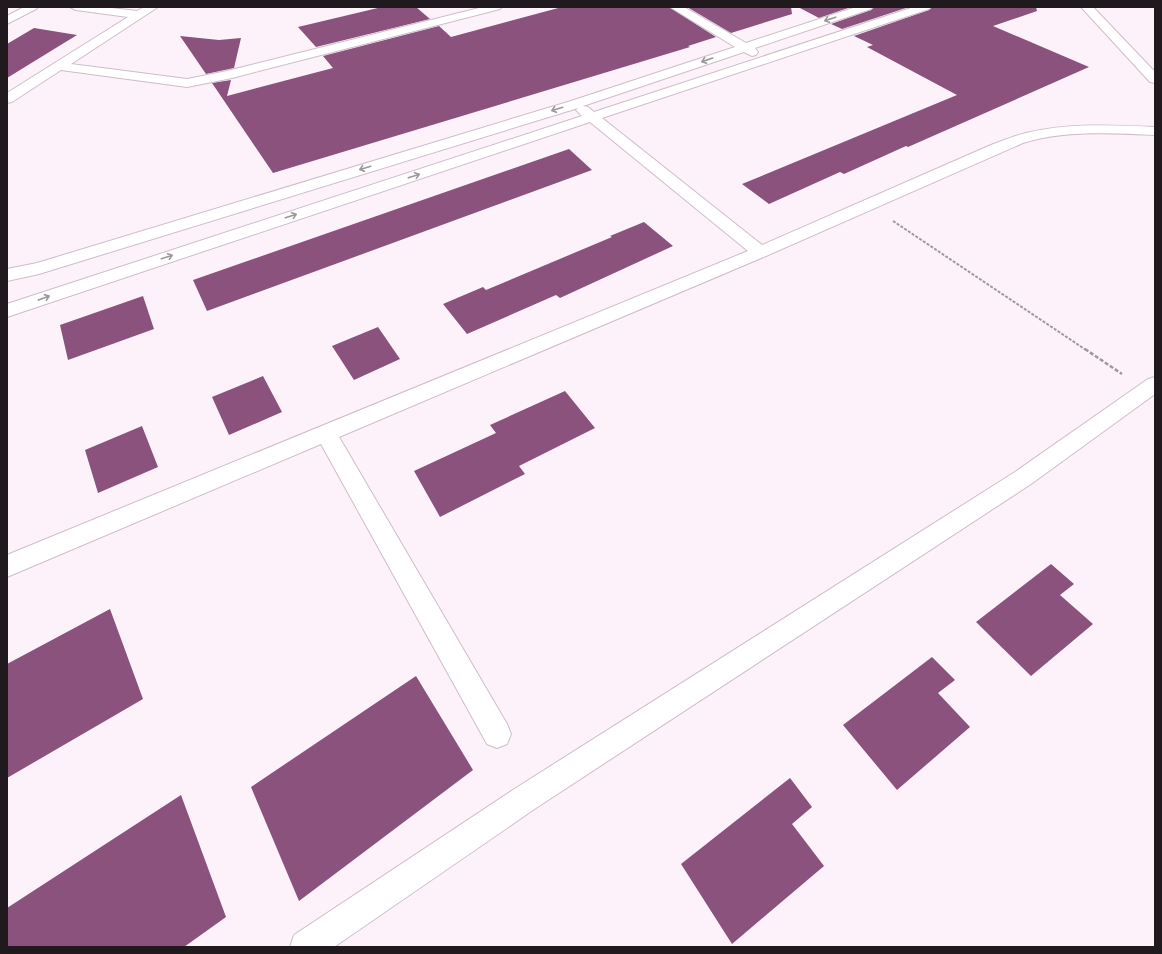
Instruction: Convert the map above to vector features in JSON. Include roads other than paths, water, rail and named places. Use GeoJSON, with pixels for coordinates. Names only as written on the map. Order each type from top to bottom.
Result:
{"type":"FeatureCollection","features":[{"type":"Feature","properties":{"kind":"street"},"geometry":{"type":"LineString","coordinates":[[7,21],[32,7]]}},
{"type":"Feature","properties":{"kind":"street"},"geometry":{"type":"LineString","coordinates":[[76,7],[139,15]]}},
{"type":"Feature","properties":{"kind":"street"},"geometry":{"type":"LineString","coordinates":[[7,99],[152,7]]}},
{"type":"Feature","properties":{"kind":"street"},"geometry":{"type":"LineString","coordinates":[[58,66],[187,83],[227,75],[496,7]]}},
{"type":"Feature","properties":{"kind":"street"},"geometry":{"type":"LineString","coordinates":[[676,7],[765,60]]}},
{"type":"Feature","properties":{"kind":"street"},"geometry":{"type":"LineString","coordinates":[[7,275],[39,268],[576,104],[867,7]]}},
{"type":"Feature","properties":{"kind":"street"},"geometry":{"type":"LineString","coordinates":[[7,311],[925,7]]}},
{"type":"Feature","properties":{"kind":"street"},"geometry":{"type":"LineString","coordinates":[[1086,7],[1155,80]]}},
{"type":"Feature","properties":{"kind":"street"},"geometry":{"type":"LineString","coordinates":[[576,104],[760,252]]}},
{"type":"Feature","properties":{"kind":"street"},"geometry":{"type":"LineString","coordinates":[[7,566],[760,252],[996,148],[1030,136],[1073,130],[1112,129],[1155,131]]}},
{"type":"Feature","properties":{"kind":"street"},"geometry":{"type":"LineString","coordinates":[[306,947],[526,798],[1023,478],[1151,387]]}},
{"type":"Feature","properties":{"kind":"street"},"geometry":{"type":"LineString","coordinates":[[326,432],[497,734]]}}]}
